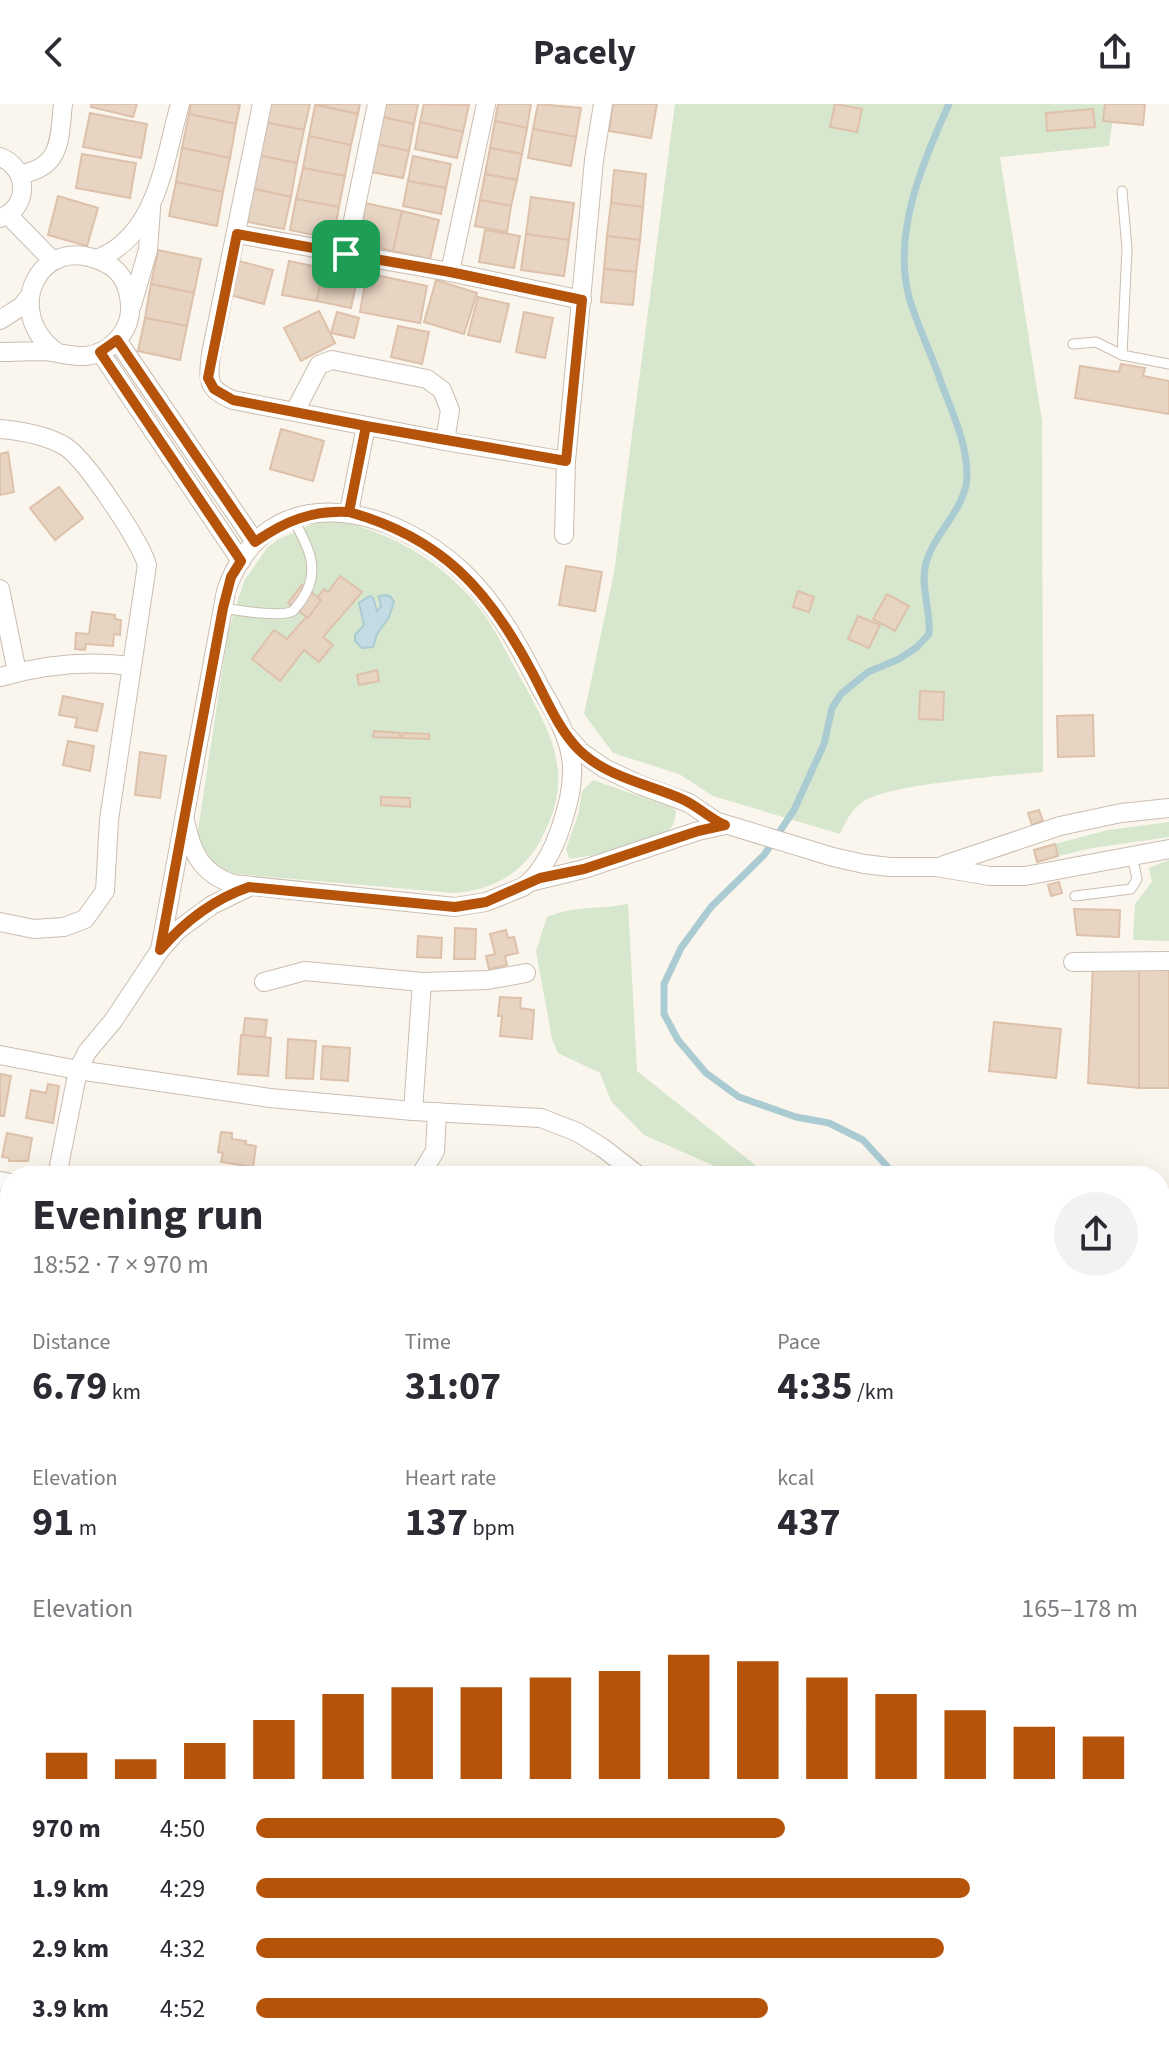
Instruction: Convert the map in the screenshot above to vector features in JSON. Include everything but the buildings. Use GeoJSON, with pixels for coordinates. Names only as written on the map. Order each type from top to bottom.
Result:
{"type":"FeatureCollection","features":[{"type":"Feature","properties":{"kind":"street"},"geometry":{"type":"LineString","coordinates":[[21,174],[38,169],[55,153],[60,141],[63,104]]}},
{"type":"Feature","properties":{"kind":"street"},"geometry":{"type":"LineString","coordinates":[[0,352],[89,356],[117,340],[123,332],[148,250],[151,206],[180,104]]}},
{"type":"Feature","properties":{"kind":"street"},"geometry":{"type":"LineString","coordinates":[[262,104],[208,378],[214,389],[222,396],[366,426],[566,461]]}},
{"type":"Feature","properties":{"kind":"street"},"geometry":{"type":"LineString","coordinates":[[346,254],[377,104]]}},
{"type":"Feature","properties":{"kind":"street"},"geometry":{"type":"LineString","coordinates":[[450,272],[486,104]]}},
{"type":"Feature","properties":{"kind":"street"},"geometry":{"type":"LineString","coordinates":[[564,535],[566,461],[594,160],[603,104]]}},
{"type":"Feature","properties":{"kind":"street"},"geometry":{"type":"LineString","coordinates":[[0,157],[10,161],[21,174],[23,190],[19,204],[4,216],[52,260]]}},
{"type":"Feature","properties":{"kind":"street"},"geometry":{"type":"LineString","coordinates":[[97,259],[122,247],[137,231],[151,206]]}},
{"type":"Feature","properties":{"kind":"street"},"geometry":{"type":"LineString","coordinates":[[237,234],[450,272],[582,300]]}},
{"type":"Feature","properties":{"kind":"street"},"geometry":{"type":"LineString","coordinates":[[0,320],[22,306],[42,268],[52,260],[71,254],[97,259],[112,266],[123,279],[129,294],[130,311]]}},
{"type":"Feature","properties":{"kind":"street"},"geometry":{"type":"LineString","coordinates":[[27,299],[27,316],[36,335],[58,353]]}},
{"type":"Feature","properties":{"kind":"street"},"geometry":{"type":"LineString","coordinates":[[117,340],[255,542]]}},
{"type":"Feature","properties":{"kind":"street"},"geometry":{"type":"LineString","coordinates":[[100,352],[241,561]]}},
{"type":"Feature","properties":{"kind":"street"},"geometry":{"type":"LineString","coordinates":[[295,411],[319,365],[332,360],[427,379],[442,390],[450,410],[445,441]]}},
{"type":"Feature","properties":{"kind":"street"},"geometry":{"type":"LineString","coordinates":[[349,512],[366,426]]}},
{"type":"Feature","properties":{"kind":"street"},"geometry":{"type":"LineString","coordinates":[[0,429],[41,436],[72,451],[144,555],[147,565],[109,820],[105,891],[85,919],[64,927],[34,929],[0,922]]}},
{"type":"Feature","properties":{"kind":"street"},"geometry":{"type":"LineString","coordinates":[[160,950],[231,577],[255,542],[293,519],[323,512],[349,512],[416,538],[439,552],[471,580],[506,626],[565,734],[581,752],[604,768],[689,803],[727,826],[833,857],[890,867],[936,867],[990,876],[1025,876],[1169,849]]}},
{"type":"Feature","properties":{"kind":"street"},"geometry":{"type":"LineString","coordinates":[[0,589],[8,675],[72,663],[131,666]]}},
{"type":"Feature","properties":{"kind":"street"},"geometry":{"type":"LineString","coordinates":[[530,882],[554,846],[569,796],[572,768],[565,734]]}},
{"type":"Feature","properties":{"kind":"street"},"geometry":{"type":"LineString","coordinates":[[936,867],[1070,823],[1169,808]]}},
{"type":"Feature","properties":{"kind":"street"},"geometry":{"type":"LineString","coordinates":[[185,821],[190,844],[203,867],[221,880],[249,887],[455,907],[486,902],[530,882],[584,869],[698,831],[727,826]]}},
{"type":"Feature","properties":{"kind":"street"},"geometry":{"type":"LineString","coordinates":[[59,1166],[78,1070],[87,1052],[113,1021],[160,950],[178,930],[227,896],[249,887]]}},
{"type":"Feature","properties":{"kind":"street"},"geometry":{"type":"LineString","coordinates":[[1073,962],[1169,961]]}},
{"type":"Feature","properties":{"kind":"street"},"geometry":{"type":"LineString","coordinates":[[264,982],[305,971],[422,982],[488,980],[526,973]]}},
{"type":"Feature","properties":{"kind":"street"},"geometry":{"type":"LineString","coordinates":[[413,1111],[422,982]]}},
{"type":"Feature","properties":{"kind":"street"},"geometry":{"type":"LineString","coordinates":[[0,1055],[78,1070],[270,1098],[413,1111],[541,1118],[557,1122],[603,1148],[626,1166]]}},
{"type":"Feature","properties":{"kind":"street"},"geometry":{"type":"LineString","coordinates":[[426,1166],[435,1151],[437,1112]]}},
{"type":"Feature","properties":{"kind":"lane"},"geometry":{"type":"LineString","coordinates":[[1122,191],[1127,249],[1122,355]]}},
{"type":"Feature","properties":{"kind":"lane"},"geometry":{"type":"LineString","coordinates":[[1073,344],[1096,342],[1122,355],[1169,364]]}},
{"type":"Feature","properties":{"kind":"lane"},"geometry":{"type":"LineString","coordinates":[[223,608],[281,613],[295,608],[312,584],[313,572],[308,551],[293,519]]}},
{"type":"Feature","properties":{"kind":"lane"},"geometry":{"type":"LineString","coordinates":[[1075,896],[1131,889],[1137,879],[1132,855]]}},
{"type":"Feature","properties":{"kind":"green space"},"geometry":{"type":"Polygon","coordinates":[[[675,104],[1115,104],[1109,146],[1000,157],[1042,421],[1043,772],[919,786],[874,796],[854,810],[840,834],[713,796],[679,774],[613,753],[584,714],[614,573],[675,104]]]}},
{"type":"Feature","properties":{"kind":"green space"},"geometry":{"type":"Polygon","coordinates":[[[334,520],[379,533],[400,543],[458,584],[488,620],[543,720],[556,759],[558,778],[550,820],[532,854],[513,872],[492,885],[454,893],[238,874],[213,861],[197,837],[228,632],[244,581],[267,548],[277,540],[312,524],[334,520]]]}},
{"type":"Feature","properties":{"kind":"green space"},"geometry":{"type":"Polygon","coordinates":[[[593,780],[673,808],[676,812],[672,826],[663,834],[637,843],[569,858],[566,849],[578,815],[582,791],[593,780]]]}},
{"type":"Feature","properties":{"kind":"green space"},"geometry":{"type":"Polygon","coordinates":[[[1169,822],[1169,837],[1058,856],[1055,844],[1108,830],[1169,822]]]}},
{"type":"Feature","properties":{"kind":"green space"},"geometry":{"type":"Polygon","coordinates":[[[1169,860],[1169,941],[1133,940],[1135,904],[1152,882],[1149,868],[1169,860]]]}},
{"type":"Feature","properties":{"kind":"green space"},"geometry":{"type":"Polygon","coordinates":[[[628,904],[637,1071],[756,1166],[714,1166],[644,1135],[611,1101],[600,1073],[558,1053],[552,1039],[536,951],[547,917],[568,911],[628,904]]]}},
{"type":"Feature","properties":{"kind":"water"},"geometry":{"type":"Polygon","coordinates":[[[386,595],[394,602],[389,617],[377,634],[373,647],[362,648],[355,641],[355,635],[364,625],[359,603],[370,596],[377,611],[381,607],[379,596],[386,595]]]}},
{"type":"Feature","properties":{"kind":"waterway"},"geometry":{"type":"LineString","coordinates":[[887,1166],[863,1140],[829,1123],[796,1117],[739,1097],[706,1073],[678,1040],[664,1014],[664,984],[681,948],[711,907],[764,855],[794,810],[824,744],[832,708],[841,694],[868,672],[899,659],[917,647],[929,634],[925,568],[934,544],[961,500],[967,475],[958,428],[909,297],[904,248],[920,173],[949,104]]}},
{"type":"Feature","properties":{"kind":"route"},"geometry":{"type":"LineString","coordinates":[[346,254],[237,234],[208,378],[214,389],[233,400],[366,426],[349,512],[323,512],[293,519],[255,542],[117,340],[100,352],[241,561],[226,591],[160,950],[199,913],[249,887],[471,906],[501,897],[540,878],[584,869],[725,825],[679,798],[640,785],[604,768],[581,752],[565,734],[506,626],[471,580],[439,552],[416,538],[349,512],[366,426],[566,461],[582,300],[346,254]]}}]}
